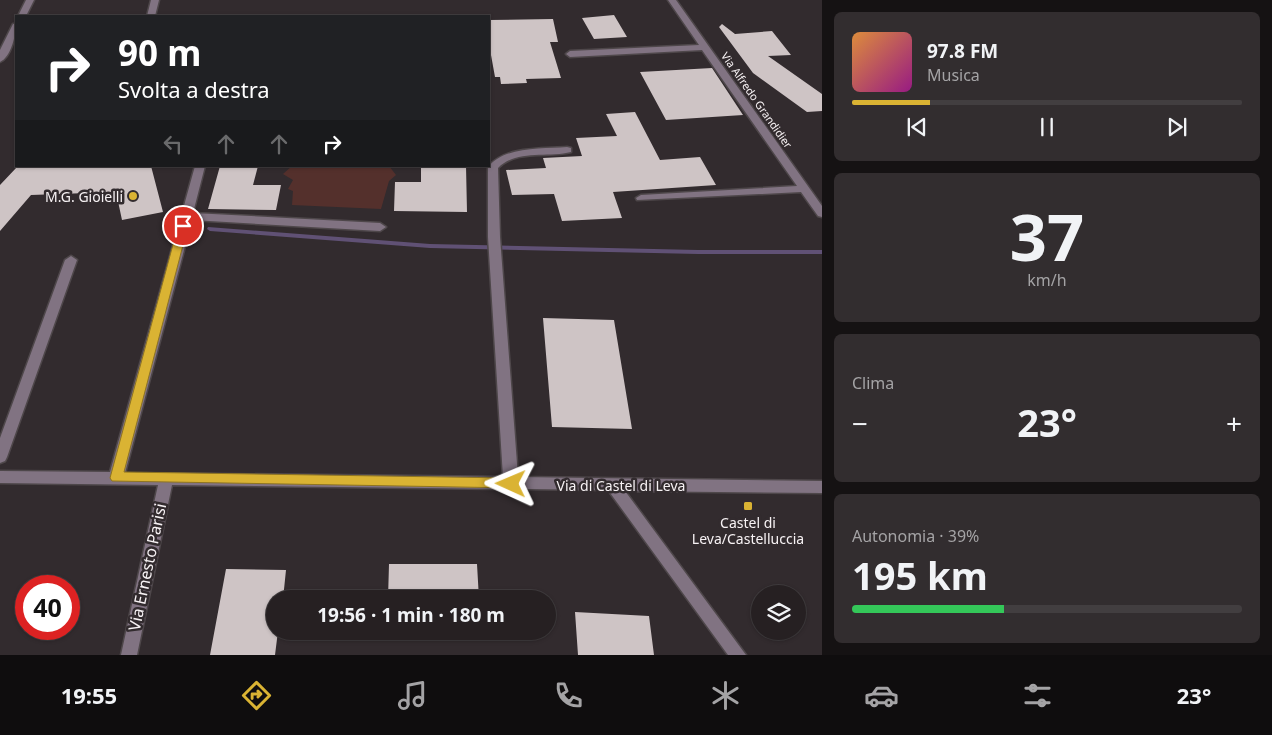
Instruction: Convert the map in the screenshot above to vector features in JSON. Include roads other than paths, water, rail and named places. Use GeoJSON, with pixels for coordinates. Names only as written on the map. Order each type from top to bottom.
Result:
{"type":"FeatureCollection","features":[{"type":"Feature","properties":{"kind":"street"},"geometry":{"type":"LineString","coordinates":[[22,15],[30,0]]}},
{"type":"Feature","properties":{"kind":"street"},"geometry":{"type":"LineString","coordinates":[[151,15],[155,0]]}},
{"type":"Feature","properties":{"kind":"street","name":"Via Alfredo Grandidier"},"geometry":{"type":"LineString","coordinates":[[672,0],[822,214]]}},
{"type":"Feature","properties":{"kind":"street"},"geometry":{"type":"LineString","coordinates":[[0,59],[15,28]]}},
{"type":"Feature","properties":{"kind":"street"},"geometry":{"type":"LineString","coordinates":[[570,54],[705,47]]}},
{"type":"Feature","properties":{"kind":"street"},"geometry":{"type":"LineString","coordinates":[[511,484],[494,237],[493,166],[510,156],[567,150]]}},
{"type":"Feature","properties":{"kind":"street"},"geometry":{"type":"LineString","coordinates":[[116,478],[200,167]]}},
{"type":"Feature","properties":{"kind":"street"},"geometry":{"type":"LineString","coordinates":[[640,198],[804,188]]}},
{"type":"Feature","properties":{"kind":"street"},"geometry":{"type":"LineString","coordinates":[[187,216],[380,227]]}},
{"type":"Feature","properties":{"kind":"street"},"geometry":{"type":"LineString","coordinates":[[0,458],[71,260]]}},
{"type":"Feature","properties":{"kind":"street","name":"Via di Castel di Leva"},"geometry":{"type":"LineString","coordinates":[[0,477],[822,488]]}},
{"type":"Feature","properties":{"kind":"street","name":"Via Ernesto Parisi"},"geometry":{"type":"LineString","coordinates":[[128,655],[166,480]]}},
{"type":"Feature","properties":{"kind":"street"},"geometry":{"type":"LineString","coordinates":[[612,485],[738,655]]}},
{"type":"Feature","properties":{"kind":"waterway"},"geometry":{"type":"LineString","coordinates":[[210,229],[430,246],[698,252],[822,252]]}},
{"type":"Feature","properties":{"kind":"place","name":"M.G. Gioielli"},"geometry":{"type":"Point","coordinates":[133,196]}},
{"type":"Feature","properties":{"kind":"place","name":"Castel di Leva/Castelluccia"},"geometry":{"type":"Point","coordinates":[748,506]}}]}
